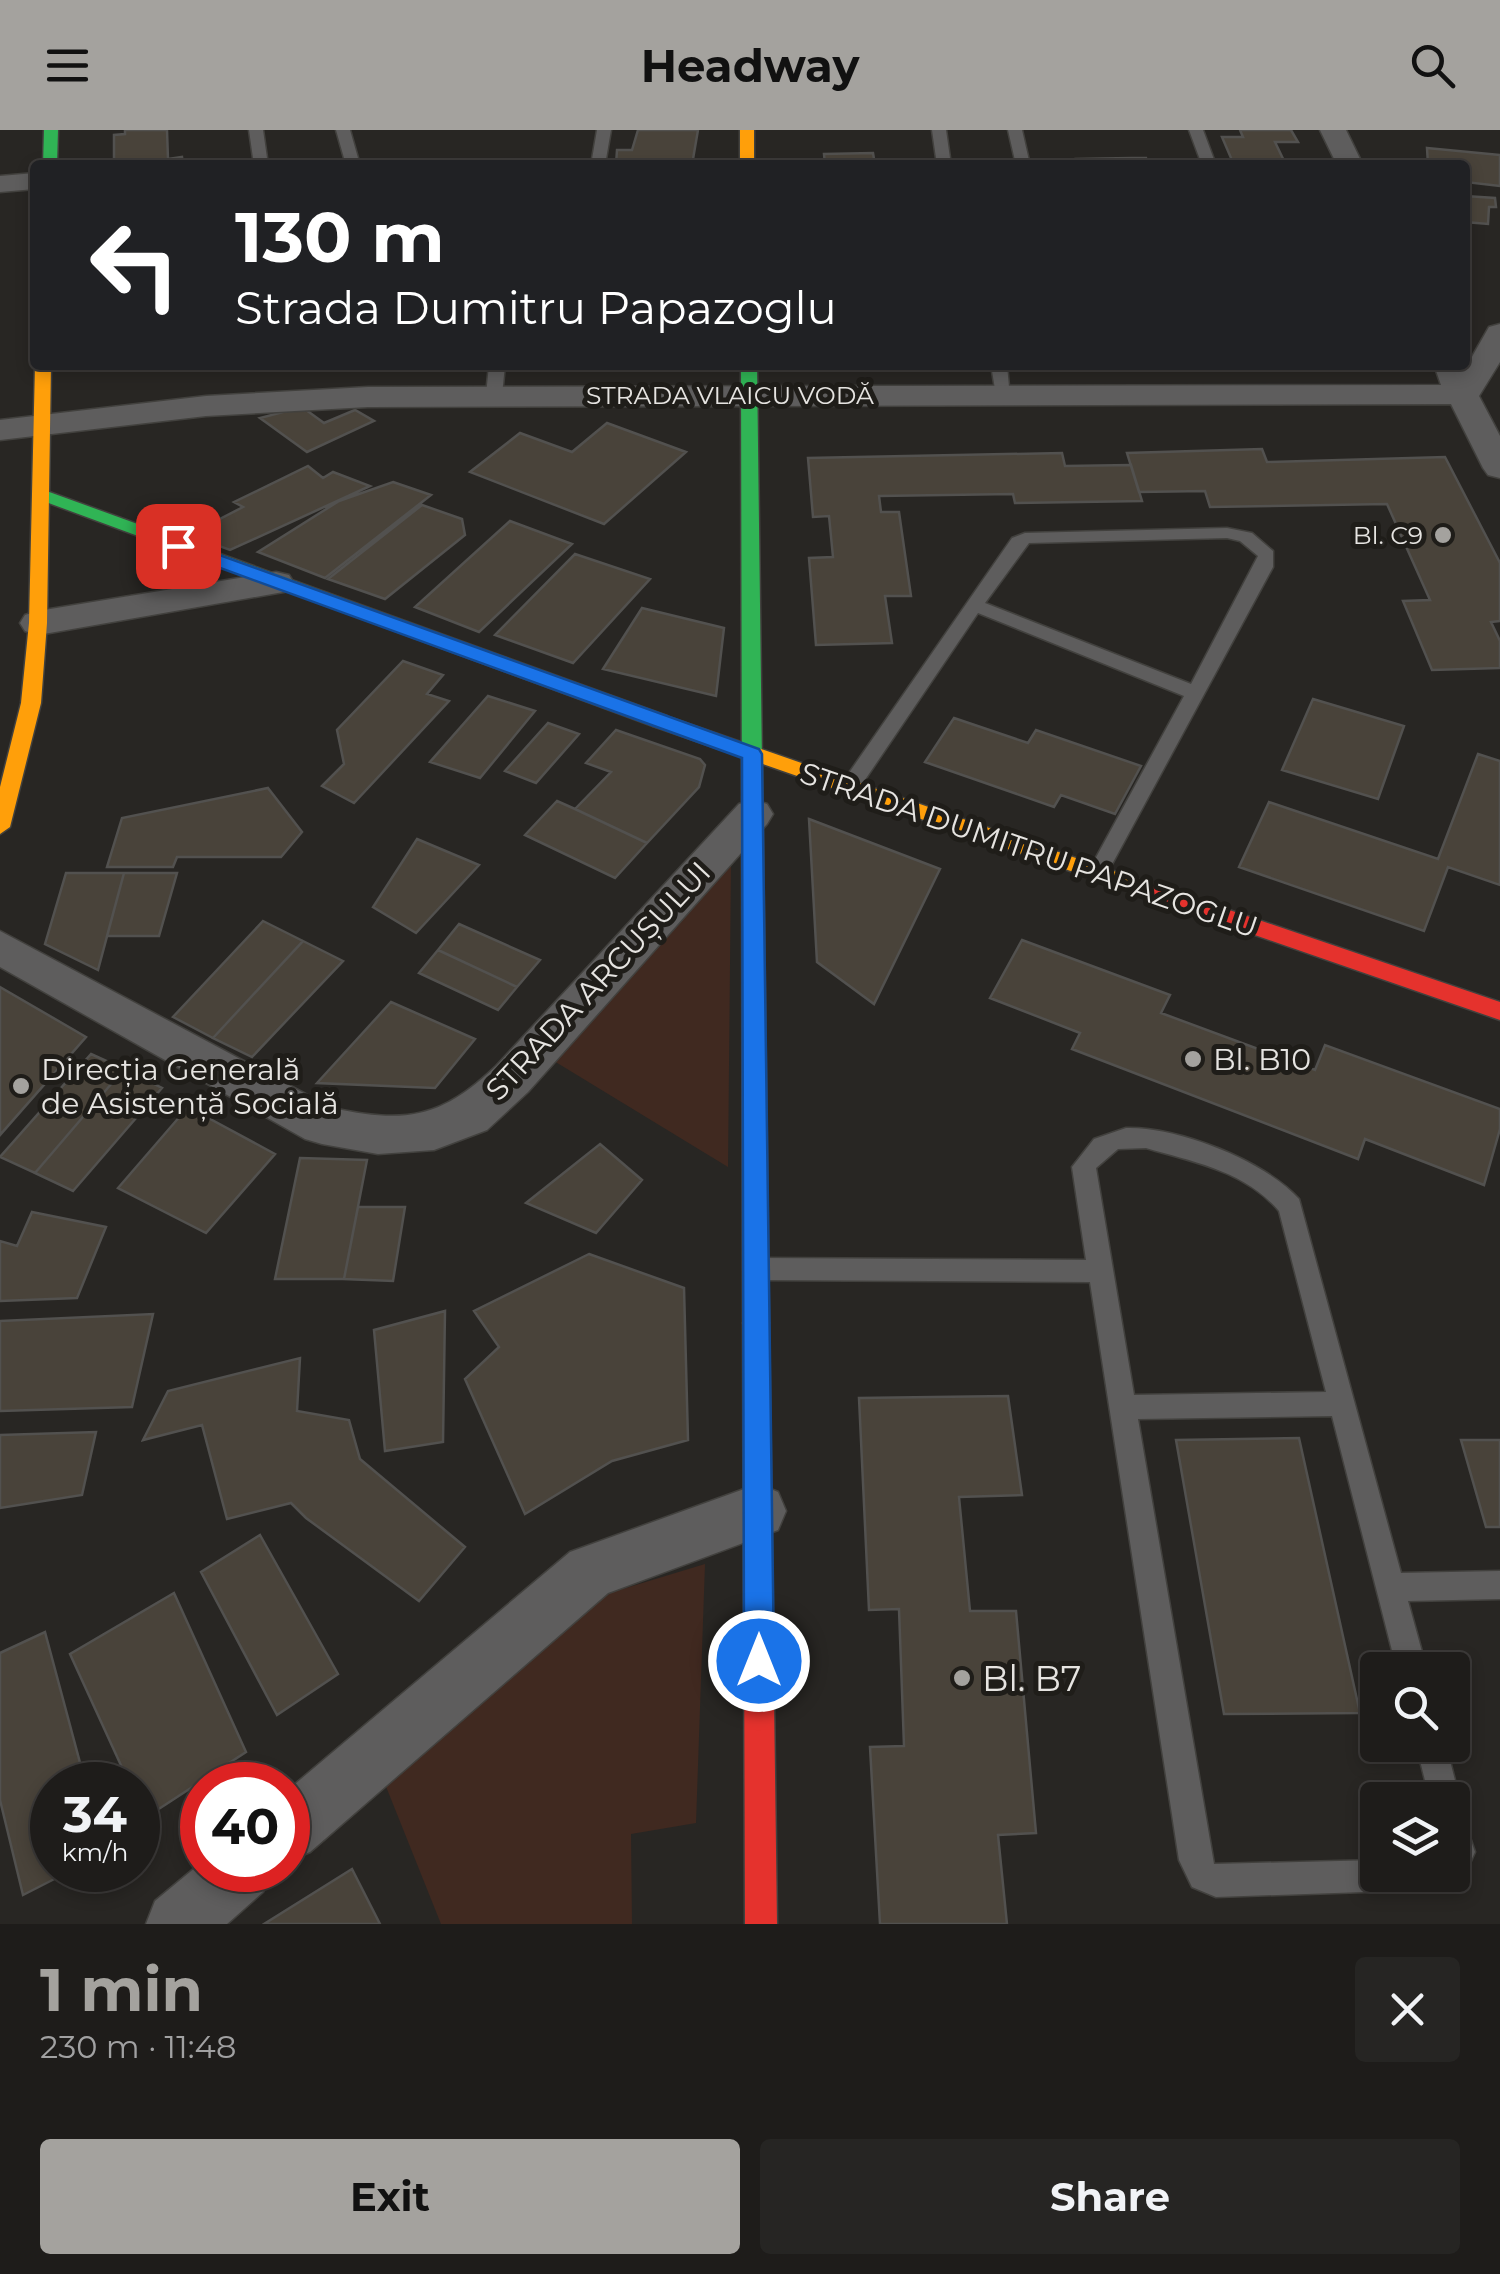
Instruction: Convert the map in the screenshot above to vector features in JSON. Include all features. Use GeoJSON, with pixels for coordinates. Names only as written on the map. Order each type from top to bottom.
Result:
{"type":"FeatureCollection","features":[{"type":"Feature","properties":{"kind":"street"},"geometry":{"type":"LineString","coordinates":[[50,160],[52,130]]}},
{"type":"Feature","properties":{"kind":"street"},"geometry":{"type":"LineString","coordinates":[[747,130],[747,160]]}},
{"type":"Feature","properties":{"kind":"street"},"geometry":{"type":"LineString","coordinates":[[1333,130],[1348,160]]}},
{"type":"Feature","properties":{"kind":"street"},"geometry":{"type":"LineString","coordinates":[[0,184],[30,181]]}},
{"type":"Feature","properties":{"kind":"street"},"geometry":{"type":"LineString","coordinates":[[1462,394],[1472,385],[1500,333]]}},
{"type":"Feature","properties":{"kind":"street"},"geometry":{"type":"LineString","coordinates":[[0,827],[16,704],[38,624],[43,370]]}},
{"type":"Feature","properties":{"kind":"street"},"geometry":{"type":"LineString","coordinates":[[1450,370],[1500,468]]}},
{"type":"Feature","properties":{"kind":"street","name":"STRADA VLAICU VODĂ"},"geometry":{"type":"LineString","coordinates":[[0,430],[495,380],[1001,380],[1462,394]]}},
{"type":"Feature","properties":{"kind":"street"},"geometry":{"type":"LineString","coordinates":[[749,380],[761,1924]]}},
{"type":"Feature","properties":{"kind":"street","name":"STRADA DUMITRU PAPAZOGLU"},"geometry":{"type":"LineString","coordinates":[[41,494],[276,584],[752,754],[1500,1011]]}},
{"type":"Feature","properties":{"kind":"street","name":"STRADA DUMITRU PAPAZOGLU"},"geometry":{"type":"LineString","coordinates":[[38,624],[276,584]]}},
{"type":"Feature","properties":{"kind":"street","name":"STRADA ARCUȘULUI"},"geometry":{"type":"LineString","coordinates":[[0,947],[322,1125],[363,1135],[417,1134],[471,1116],[512,1079],[752,814]]}},
{"type":"Feature","properties":{"kind":"street"},"geometry":{"type":"LineString","coordinates":[[310,1811],[590,1572],[758,1511]]}},
{"type":"Feature","properties":{"kind":"street"},"geometry":{"type":"LineString","coordinates":[[178,1924],[215,1892]]}},
{"type":"Feature","properties":{"kind":"lane"},"geometry":{"type":"LineString","coordinates":[[256,130],[261,160]]}},
{"type":"Feature","properties":{"kind":"lane"},"geometry":{"type":"LineString","coordinates":[[343,130],[352,160]]}},
{"type":"Feature","properties":{"kind":"lane"},"geometry":{"type":"LineString","coordinates":[[599,160],[604,130]]}},
{"type":"Feature","properties":{"kind":"lane"},"geometry":{"type":"LineString","coordinates":[[939,130],[943,160]]}},
{"type":"Feature","properties":{"kind":"lane"},"geometry":{"type":"LineString","coordinates":[[1015,130],[1021,160]]}},
{"type":"Feature","properties":{"kind":"lane"},"geometry":{"type":"LineString","coordinates":[[1196,130],[1207,160]]}},
{"type":"Feature","properties":{"kind":"lane"},"geometry":{"type":"LineString","coordinates":[[849,788],[1018,542],[1025,538],[1227,533],[1246,538],[1267,556],[1264,567],[1098,874]]}},
{"type":"Feature","properties":{"kind":"lane"},"geometry":{"type":"LineString","coordinates":[[976,606],[1193,692]]}},
{"type":"Feature","properties":{"kind":"lane"},"geometry":{"type":"LineString","coordinates":[[1360,1876],[1216,1881],[1203,1876],[1195,1860],[1084,1167],[1100,1145],[1129,1136],[1146,1138],[1267,1180],[1290,1206],[1407,1652]]}},
{"type":"Feature","properties":{"kind":"lane"},"geometry":{"type":"LineString","coordinates":[[756,1270],[1100,1271]]}},
{"type":"Feature","properties":{"kind":"lane"},"geometry":{"type":"LineString","coordinates":[[1122,1407],[1343,1404]]}},
{"type":"Feature","properties":{"kind":"lane"},"geometry":{"type":"LineString","coordinates":[[1390,1587],[1500,1585]]}},
{"type":"Feature","properties":{"kind":"shaded area"},"geometry":{"type":"Polygon","coordinates":[[[731,864],[728,1167],[554,1061],[731,864]]]}},
{"type":"Feature","properties":{"kind":"shaded area"},"geometry":{"type":"Polygon","coordinates":[[[705,1564],[696,1823],[631,1834],[632,1924],[441,1924],[383,1779],[593,1598],[705,1564]]]}},
{"type":"Feature","properties":{"kind":"building"},"geometry":{"type":"Polygon","coordinates":[[[125,130],[167,130],[168,159],[182,160],[114,160],[114,135],[125,134],[125,130]]]}},
{"type":"Feature","properties":{"kind":"building"},"geometry":{"type":"Polygon","coordinates":[[[638,130],[698,130],[693,160],[616,160],[617,150],[632,150],[638,130]]]}},
{"type":"Feature","properties":{"kind":"building"},"geometry":{"type":"Polygon","coordinates":[[[1240,130],[1291,130],[1298,142],[1275,142],[1284,160],[1232,160],[1222,137],[1243,137],[1240,130]]]}},
{"type":"Feature","properties":{"kind":"building"},"geometry":{"type":"Polygon","coordinates":[[[1427,148],[1500,155],[1500,186],[1470,183],[1470,160],[1428,160],[1427,148]]]}},
{"type":"Feature","properties":{"kind":"building"},"geometry":{"type":"Polygon","coordinates":[[[873,153],[874,160],[825,160],[824,154],[873,153]]]}},
{"type":"Feature","properties":{"kind":"building"},"geometry":{"type":"Polygon","coordinates":[[[1146,158],[1147,160],[1076,160],[1146,158]]]}},
{"type":"Feature","properties":{"kind":"building"},"geometry":{"type":"Polygon","coordinates":[[[1470,196],[1495,198],[1496,207],[1489,207],[1488,224],[1470,222],[1470,196]]]}},
{"type":"Feature","properties":{"kind":"building"},"geometry":{"type":"Polygon","coordinates":[[[302,407],[324,423],[355,410],[374,421],[307,452],[260,418],[302,407]]]}},
{"type":"Feature","properties":{"kind":"building"},"geometry":{"type":"Polygon","coordinates":[[[607,423],[686,452],[604,524],[470,472],[520,433],[572,452],[607,423]]]}},
{"type":"Feature","properties":{"kind":"building","name":"Bl. C9"},"geometry":{"type":"Polygon","coordinates":[[[1262,449],[1267,462],[1445,457],[1500,563],[1500,621],[1491,622],[1500,641],[1500,668],[1432,670],[1403,601],[1430,600],[1387,504],[1210,507],[1205,491],[1139,492],[1127,453],[1262,449]]]}},
{"type":"Feature","properties":{"kind":"building"},"geometry":{"type":"Polygon","coordinates":[[[1062,453],[1065,466],[1131,465],[1142,501],[1015,503],[1013,494],[879,496],[881,512],[899,512],[911,596],[885,596],[892,643],[816,645],[809,558],[833,557],[829,516],[813,517],[808,458],[1062,453]]]}},
{"type":"Feature","properties":{"kind":"building"},"geometry":{"type":"Polygon","coordinates":[[[308,466],[323,478],[333,472],[370,486],[230,550],[189,535],[243,507],[234,502],[308,466]]]}},
{"type":"Feature","properties":{"kind":"building"},"geometry":{"type":"Polygon","coordinates":[[[393,482],[431,495],[325,578],[258,552],[339,501],[393,482]]]}},
{"type":"Feature","properties":{"kind":"building"},"geometry":{"type":"Polygon","coordinates":[[[422,505],[462,519],[465,535],[385,599],[328,579],[422,505]]]}},
{"type":"Feature","properties":{"kind":"building"},"geometry":{"type":"Polygon","coordinates":[[[510,521],[572,544],[479,632],[415,607],[510,521]]]}},
{"type":"Feature","properties":{"kind":"building"},"geometry":{"type":"Polygon","coordinates":[[[575,554],[650,579],[573,663],[495,635],[575,554]]]}},
{"type":"Feature","properties":{"kind":"building"},"geometry":{"type":"Polygon","coordinates":[[[642,608],[724,628],[716,696],[603,669],[642,608]]]}},
{"type":"Feature","properties":{"kind":"building"},"geometry":{"type":"Polygon","coordinates":[[[403,661],[443,675],[427,694],[449,701],[354,803],[322,786],[344,764],[337,730],[403,661]]]}},
{"type":"Feature","properties":{"kind":"building"},"geometry":{"type":"Polygon","coordinates":[[[488,696],[535,711],[480,778],[430,762],[488,696]]]}},
{"type":"Feature","properties":{"kind":"building"},"geometry":{"type":"Polygon","coordinates":[[[1313,699],[1404,726],[1378,799],[1282,770],[1313,699]]]}},
{"type":"Feature","properties":{"kind":"building"},"geometry":{"type":"Polygon","coordinates":[[[954,718],[1028,743],[1036,730],[1141,766],[1115,814],[1061,795],[1054,807],[925,762],[954,718]]]}},
{"type":"Feature","properties":{"kind":"building"},"geometry":{"type":"Polygon","coordinates":[[[548,723],[579,734],[536,783],[505,771],[548,723]]]}},
{"type":"Feature","properties":{"kind":"building"},"geometry":{"type":"Polygon","coordinates":[[[616,730],[700,759],[705,765],[699,787],[647,843],[575,809],[611,772],[586,763],[616,730]]]}},
{"type":"Feature","properties":{"kind":"building"},"geometry":{"type":"Polygon","coordinates":[[[1478,754],[1500,761],[1500,885],[1448,867],[1424,931],[1239,867],[1269,802],[1438,859],[1478,754]]]}},
{"type":"Feature","properties":{"kind":"building"},"geometry":{"type":"Polygon","coordinates":[[[268,788],[302,832],[281,857],[177,857],[173,867],[107,867],[122,818],[268,788]]]}},
{"type":"Feature","properties":{"kind":"building"},"geometry":{"type":"Polygon","coordinates":[[[557,801],[647,843],[615,878],[525,835],[557,801]]]}},
{"type":"Feature","properties":{"kind":"building"},"geometry":{"type":"Polygon","coordinates":[[[809,819],[940,869],[874,1004],[817,962],[809,819]]]}},
{"type":"Feature","properties":{"kind":"building"},"geometry":{"type":"Polygon","coordinates":[[[417,839],[479,865],[416,933],[373,907],[417,839]]]}},
{"type":"Feature","properties":{"kind":"building"},"geometry":{"type":"Polygon","coordinates":[[[66,873],[124,873],[98,970],[45,944],[66,873]]]}},
{"type":"Feature","properties":{"kind":"building"},"geometry":{"type":"Polygon","coordinates":[[[124,873],[177,873],[159,936],[107,936],[124,873]]]}},
{"type":"Feature","properties":{"kind":"building"},"geometry":{"type":"Polygon","coordinates":[[[263,921],[303,941],[213,1038],[173,1017],[263,921]]]}},
{"type":"Feature","properties":{"kind":"building"},"geometry":{"type":"Polygon","coordinates":[[[459,924],[540,960],[517,987],[438,950],[459,924]]]}},
{"type":"Feature","properties":{"kind":"building","name":"Bl. B10"},"geometry":{"type":"Polygon","coordinates":[[[1022,940],[1170,995],[1161,1013],[1315,1070],[1325,1045],[1500,1109],[1500,1129],[1484,1185],[1365,1139],[1358,1159],[1072,1049],[1080,1033],[990,998],[1022,940]]]}},
{"type":"Feature","properties":{"kind":"building"},"geometry":{"type":"Polygon","coordinates":[[[303,941],[343,961],[252,1057],[213,1038],[303,941]]]}},
{"type":"Feature","properties":{"kind":"building"},"geometry":{"type":"Polygon","coordinates":[[[438,950],[517,987],[498,1010],[419,973],[438,950]]]}},
{"type":"Feature","properties":{"kind":"building","name":"Direcția Generală de Asistență Socială"},"geometry":{"type":"Polygon","coordinates":[[[0,987],[86,1037],[0,1135],[0,987]]]}},
{"type":"Feature","properties":{"kind":"building"},"geometry":{"type":"Polygon","coordinates":[[[391,1002],[475,1039],[435,1088],[317,1083],[391,1002]]]}},
{"type":"Feature","properties":{"kind":"building"},"geometry":{"type":"Polygon","coordinates":[[[91,1054],[124,1069],[35,1173],[0,1157],[91,1054]]]}},
{"type":"Feature","properties":{"kind":"building"},"geometry":{"type":"Polygon","coordinates":[[[124,1069],[162,1088],[73,1191],[35,1173],[124,1069]]]}},
{"type":"Feature","properties":{"kind":"building"},"geometry":{"type":"Polygon","coordinates":[[[188,1107],[275,1154],[206,1233],[118,1188],[188,1107]]]}},
{"type":"Feature","properties":{"kind":"building"},"geometry":{"type":"Polygon","coordinates":[[[600,1144],[642,1180],[596,1233],[526,1203],[600,1144]]]}},
{"type":"Feature","properties":{"kind":"building"},"geometry":{"type":"Polygon","coordinates":[[[300,1158],[367,1160],[344,1279],[275,1279],[300,1158]]]}},
{"type":"Feature","properties":{"kind":"building"},"geometry":{"type":"Polygon","coordinates":[[[358,1207],[405,1207],[393,1281],[344,1279],[358,1207]]]}},
{"type":"Feature","properties":{"kind":"building"},"geometry":{"type":"Polygon","coordinates":[[[32,1212],[106,1227],[77,1298],[0,1301],[0,1241],[17,1246],[32,1212]]]}},
{"type":"Feature","properties":{"kind":"building"},"geometry":{"type":"Polygon","coordinates":[[[589,1254],[684,1288],[688,1440],[612,1461],[525,1514],[465,1379],[499,1347],[474,1311],[589,1254]]]}},
{"type":"Feature","properties":{"kind":"building"},"geometry":{"type":"Polygon","coordinates":[[[445,1311],[443,1442],[385,1451],[374,1330],[445,1311]]]}},
{"type":"Feature","properties":{"kind":"building"},"geometry":{"type":"Polygon","coordinates":[[[153,1314],[132,1407],[0,1411],[0,1321],[153,1314]]]}},
{"type":"Feature","properties":{"kind":"building"},"geometry":{"type":"Polygon","coordinates":[[[300,1358],[297,1411],[349,1420],[360,1459],[465,1547],[419,1601],[291,1503],[227,1519],[202,1425],[143,1440],[168,1391],[300,1358]]]}},
{"type":"Feature","properties":{"kind":"building","name":"Bl. B7"},"geometry":{"type":"Polygon","coordinates":[[[1008,1396],[1022,1495],[959,1497],[970,1611],[1016,1611],[1036,1833],[998,1835],[1007,1924],[880,1924],[870,1747],[904,1746],[899,1609],[869,1610],[859,1398],[1008,1396]]]}},
{"type":"Feature","properties":{"kind":"building"},"geometry":{"type":"Polygon","coordinates":[[[96,1432],[82,1495],[0,1508],[0,1435],[96,1432]]]}},
{"type":"Feature","properties":{"kind":"building"},"geometry":{"type":"Polygon","coordinates":[[[1299,1438],[1360,1713],[1224,1714],[1176,1440],[1299,1438]]]}},
{"type":"Feature","properties":{"kind":"building"},"geometry":{"type":"Polygon","coordinates":[[[1461,1440],[1500,1440],[1500,1527],[1486,1527],[1461,1440]]]}},
{"type":"Feature","properties":{"kind":"building"},"geometry":{"type":"Polygon","coordinates":[[[260,1535],[338,1674],[277,1715],[201,1572],[260,1535]]]}},
{"type":"Feature","properties":{"kind":"building"},"geometry":{"type":"Polygon","coordinates":[[[174,1593],[246,1752],[231,1762],[180,1762],[180,1795],[160,1808],[160,1762],[119,1762],[70,1654],[174,1593]]]}},
{"type":"Feature","properties":{"kind":"building"},"geometry":{"type":"Polygon","coordinates":[[[45,1632],[80,1762],[30,1762],[30,1891],[23,1895],[0,1800],[0,1653],[45,1632]]]}},
{"type":"Feature","properties":{"kind":"building"},"geometry":{"type":"Polygon","coordinates":[[[352,1869],[380,1924],[264,1924],[352,1869]]]}},
{"type":"Feature","properties":{"kind":"traffic: fast"},"geometry":{"type":"LineString","coordinates":[[50,160],[51,130]]}},
{"type":"Feature","properties":{"kind":"traffic: fast"},"geometry":{"type":"LineString","coordinates":[[749,370],[756,1323]]}},
{"type":"Feature","properties":{"kind":"traffic: fast"},"geometry":{"type":"LineString","coordinates":[[41,494],[660,721]]}},
{"type":"Feature","properties":{"kind":"traffic: slow"},"geometry":{"type":"LineString","coordinates":[[747,130],[747,160]]}},
{"type":"Feature","properties":{"kind":"traffic: slow"},"geometry":{"type":"LineString","coordinates":[[0,827],[31,703],[38,623],[43,370]]}},
{"type":"Feature","properties":{"kind":"traffic: slow"},"geometry":{"type":"LineString","coordinates":[[660,721],[1138,887]]}},
{"type":"Feature","properties":{"kind":"traffic: jam"},"geometry":{"type":"LineString","coordinates":[[1138,887],[1500,1011]]}},
{"type":"Feature","properties":{"kind":"traffic: jam"},"geometry":{"type":"LineString","coordinates":[[756,1323],[761,1924]]}},
{"type":"Feature","properties":{"kind":"place","name":"Bl. C9"},"geometry":{"type":"Point","coordinates":[1443,535]}},
{"type":"Feature","properties":{"kind":"place","name":"Bl. B10"},"geometry":{"type":"Point","coordinates":[1193,1059]}},
{"type":"Feature","properties":{"kind":"place","name":"Direcția Generală de Asistență Socială"},"geometry":{"type":"Point","coordinates":[21,1086]}},
{"type":"Feature","properties":{"kind":"place","name":"Bl. B7"},"geometry":{"type":"Point","coordinates":[962,1678]}},
{"type":"Feature","properties":{"kind":"route"},"geometry":{"type":"LineString","coordinates":[[178,546],[752,754],[759,1661]]}}]}
